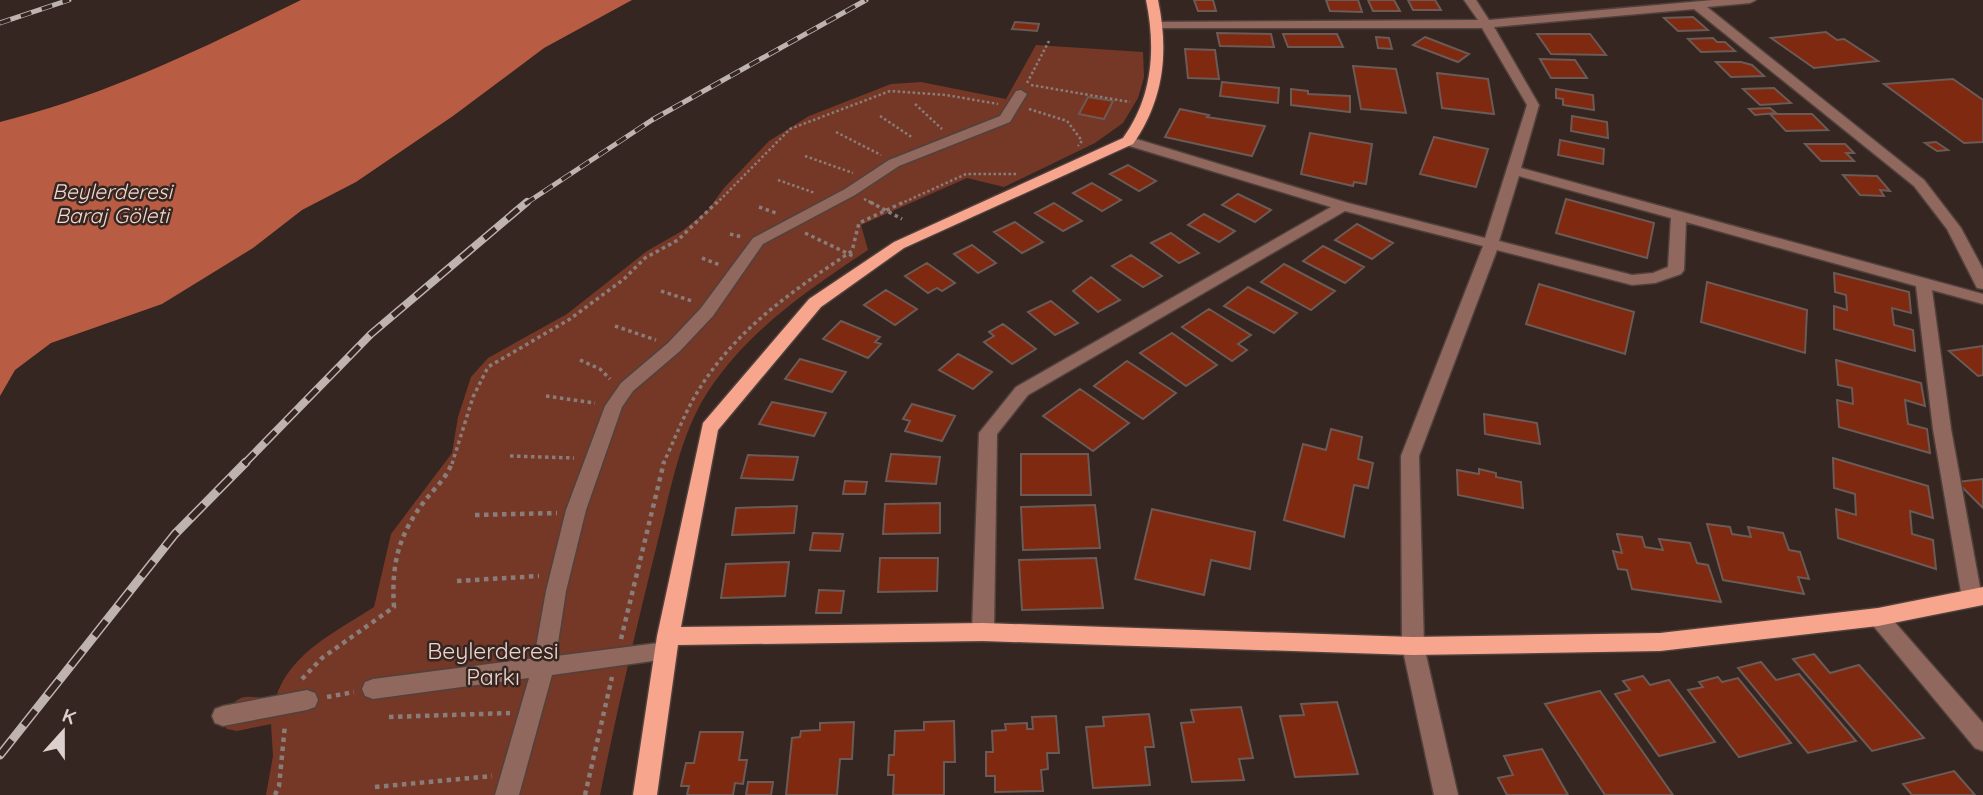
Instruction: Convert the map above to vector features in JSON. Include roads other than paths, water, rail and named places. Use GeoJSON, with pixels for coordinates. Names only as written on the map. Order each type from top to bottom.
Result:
{"type":"FeatureCollection","features":[{"type":"Feature","properties":{"kind":"main road"},"geometry":{"type":"LineString","coordinates":[[645,795],[667,644],[709,428],[815,303],[898,245],[1128,141],[1142,124],[1150,105],[1159,24],[1152,0]]}},
{"type":"Feature","properties":{"kind":"main road"},"geometry":{"type":"LineString","coordinates":[[667,644],[983,632],[1413,646],[1660,642],[1878,617],[1977,597]]}},
{"type":"Feature","properties":{"kind":"street"},"geometry":{"type":"LineString","coordinates":[[1446,795],[1413,646],[1410,456],[1491,243],[1533,105],[1487,24],[1470,0]]}},
{"type":"Feature","properties":{"kind":"street"},"geometry":{"type":"LineString","coordinates":[[1159,24],[1487,24],[1750,0]]}},
{"type":"Feature","properties":{"kind":"street"},"geometry":{"type":"LineString","coordinates":[[1697,5],[1919,183],[1954,229],[1983,284]]}},
{"type":"Feature","properties":{"kind":"street"},"geometry":{"type":"LineString","coordinates":[[507,795],[543,667],[560,575],[576,512],[619,399],[711,307],[737,275],[758,241],[843,196],[896,162],[1005,119],[1021,94]]}},
{"type":"Feature","properties":{"kind":"street"},"geometry":{"type":"LineString","coordinates":[[1128,141],[1343,206],[1632,280],[1655,278],[1676,270],[1679,215]]}},
{"type":"Feature","properties":{"kind":"street"},"geometry":{"type":"LineString","coordinates":[[1513,170],[1983,299]]}},
{"type":"Feature","properties":{"kind":"street"},"geometry":{"type":"LineString","coordinates":[[983,632],[988,433],[1022,391],[1343,206]]}},
{"type":"Feature","properties":{"kind":"street"},"geometry":{"type":"LineString","coordinates":[[1923,282],[1942,429],[1977,597]]}},
{"type":"Feature","properties":{"kind":"street"},"geometry":{"type":"LineString","coordinates":[[1878,617],[1983,740]]}},
{"type":"Feature","properties":{"kind":"street"},"geometry":{"type":"LineString","coordinates":[[373,688],[617,657],[667,644]]}},
{"type":"Feature","properties":{"kind":"street"},"geometry":{"type":"LineString","coordinates":[[223,716],[307,700]]}},
{"type":"Feature","properties":{"kind":"water","name":"Beylerderesi Baraj Göleti"},"geometry":{"type":"Polygon","coordinates":[[[301,0],[632,0],[544,48],[453,116],[356,182],[302,210],[253,248],[162,304],[51,343],[15,370],[0,396],[0,122],[78,98],[154,69],[301,0]]]}},
{"type":"Feature","properties":{"kind":"railway"},"geometry":{"type":"LineString","coordinates":[[0,23],[69,0]]}},
{"type":"Feature","properties":{"kind":"railway"},"geometry":{"type":"LineString","coordinates":[[525,204],[652,120],[866,0]]}},
{"type":"Feature","properties":{"kind":"railway"},"geometry":{"type":"LineString","coordinates":[[244,464],[371,334],[527,202]]}},
{"type":"Feature","properties":{"kind":"railway"},"geometry":{"type":"LineString","coordinates":[[0,755],[175,534],[246,462]]}},
{"type":"Feature","properties":{"kind":"park label","name":"Beylerderesi Parkı"},"geometry":{"type":"Point","coordinates":[493,664]}}]}
